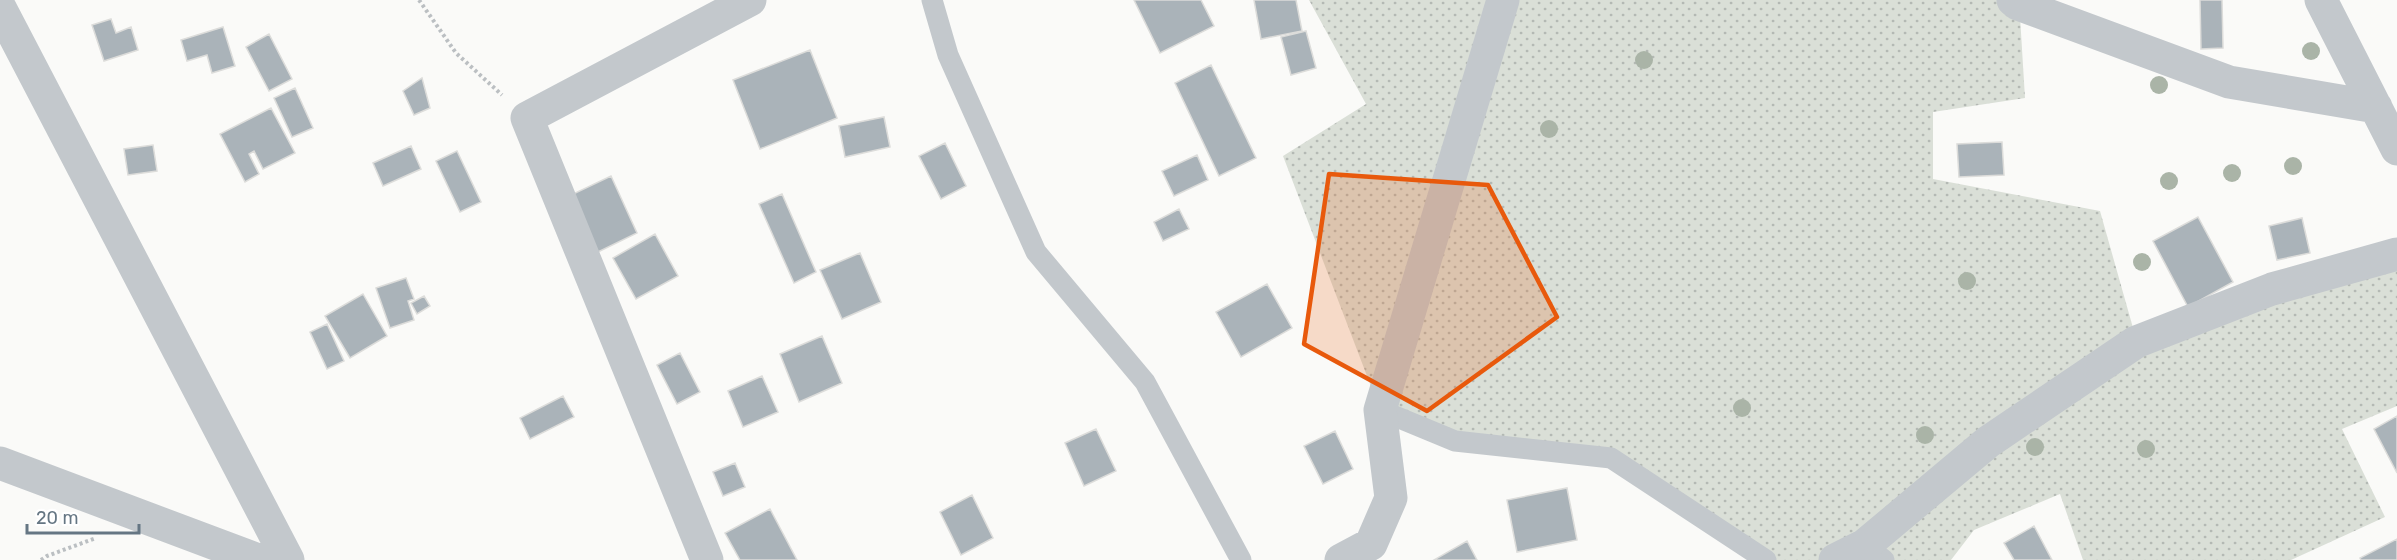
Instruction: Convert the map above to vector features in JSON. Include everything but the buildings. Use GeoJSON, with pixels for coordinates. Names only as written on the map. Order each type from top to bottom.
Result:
{"type":"FeatureCollection","features":[{"type":"Feature","properties":{"kind":"street"},"geometry":{"type":"LineString","coordinates":[[707,560],[527,118],[750,0]]}},
{"type":"Feature","properties":{"kind":"street"},"geometry":{"type":"LineString","coordinates":[[1341,560],[1371,544],[1391,498],[1380,410],[1503,0]]}},
{"type":"Feature","properties":{"kind":"street"},"geometry":{"type":"LineString","coordinates":[[2013,0],[2018,4],[2229,82],[2376,107]]}},
{"type":"Feature","properties":{"kind":"street"},"geometry":{"type":"LineString","coordinates":[[2321,0],[2397,149]]}},
{"type":"Feature","properties":{"kind":"street"},"geometry":{"type":"LineString","coordinates":[[0,8],[288,560]]}},
{"type":"Feature","properties":{"kind":"street"},"geometry":{"type":"LineString","coordinates":[[1835,560],[1874,552],[1988,442],[2136,342],[2272,289],[2397,254]]}},
{"type":"Feature","properties":{"kind":"street"},"geometry":{"type":"LineString","coordinates":[[0,463],[258,560]]}},
{"type":"Feature","properties":{"kind":"lane"},"geometry":{"type":"LineString","coordinates":[[932,0],[948,55],[1036,252],[1145,382],[1241,560]]}},
{"type":"Feature","properties":{"kind":"lane"},"geometry":{"type":"LineString","coordinates":[[1380,410],[1455,441],[1611,458],[1766,560]]}},
{"type":"Feature","properties":{"kind":"path"},"geometry":{"type":"LineString","coordinates":[[419,0],[456,52],[527,118]]}},
{"type":"Feature","properties":{"kind":"highlighted area"},"geometry":{"type":"Polygon","coordinates":[[[1329,174],[1488,185],[1557,317],[1427,411],[1304,344],[1329,174]]]}},
{"type":"Feature","properties":{"kind":"shaded area"},"geometry":{"type":"Polygon","coordinates":[[[1309,0],[2019,0],[2025,98],[1933,112],[1933,179],[2100,211],[2137,342],[2397,254],[2397,406],[2342,429],[2385,517],[2291,560],[2083,560],[2060,494],[1974,530],[1951,560],[1766,560],[1611,458],[1455,441],[1380,410],[1283,156],[1366,104],[1309,0]]]}}]}
